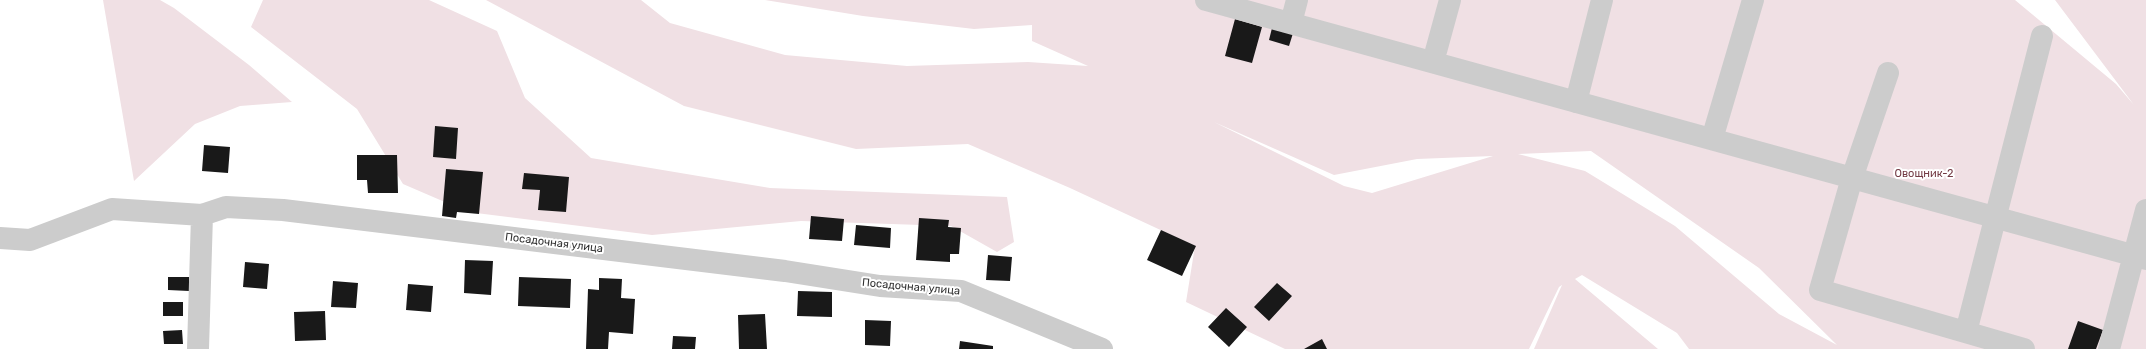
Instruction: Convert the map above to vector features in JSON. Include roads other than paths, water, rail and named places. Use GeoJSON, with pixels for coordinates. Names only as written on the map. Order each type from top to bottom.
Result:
{"type":"FeatureCollection","features":[{"type":"Feature","properties":{"kind":"street"},"geometry":{"type":"LineString","coordinates":[[1206,0],[2139,257]]}},
{"type":"Feature","properties":{"kind":"street"},"geometry":{"type":"LineString","coordinates":[[1291,23],[1296,0]]}},
{"type":"Feature","properties":{"kind":"street"},"geometry":{"type":"LineString","coordinates":[[1433,62],[1450,0]]}},
{"type":"Feature","properties":{"kind":"street"},"geometry":{"type":"LineString","coordinates":[[1576,102],[1602,0]]}},
{"type":"Feature","properties":{"kind":"street"},"geometry":{"type":"LineString","coordinates":[[1712,139],[1753,0]]}},
{"type":"Feature","properties":{"kind":"street"},"geometry":{"type":"LineString","coordinates":[[1966,332],[1994,217],[2042,36]]}},
{"type":"Feature","properties":{"kind":"street"},"geometry":{"type":"LineString","coordinates":[[1888,73],[1852,178],[1820,290],[2024,349]]}},
{"type":"Feature","properties":{"kind":"street","name":"Посадочная улица"},"geometry":{"type":"LineString","coordinates":[[0,238],[30,240],[112,210],[202,215],[226,207],[283,210],[786,271],[880,286],[961,291],[1102,349]]}},
{"type":"Feature","properties":{"kind":"street"},"geometry":{"type":"LineString","coordinates":[[2109,349],[2139,257],[2146,210]]}},
{"type":"Feature","properties":{"kind":"street"},"geometry":{"type":"LineString","coordinates":[[198,349],[202,215]]}},
{"type":"Feature","properties":{"kind":"park label","name":"Овощник-2"},"geometry":{"type":"Point","coordinates":[1924,174]}}]}
